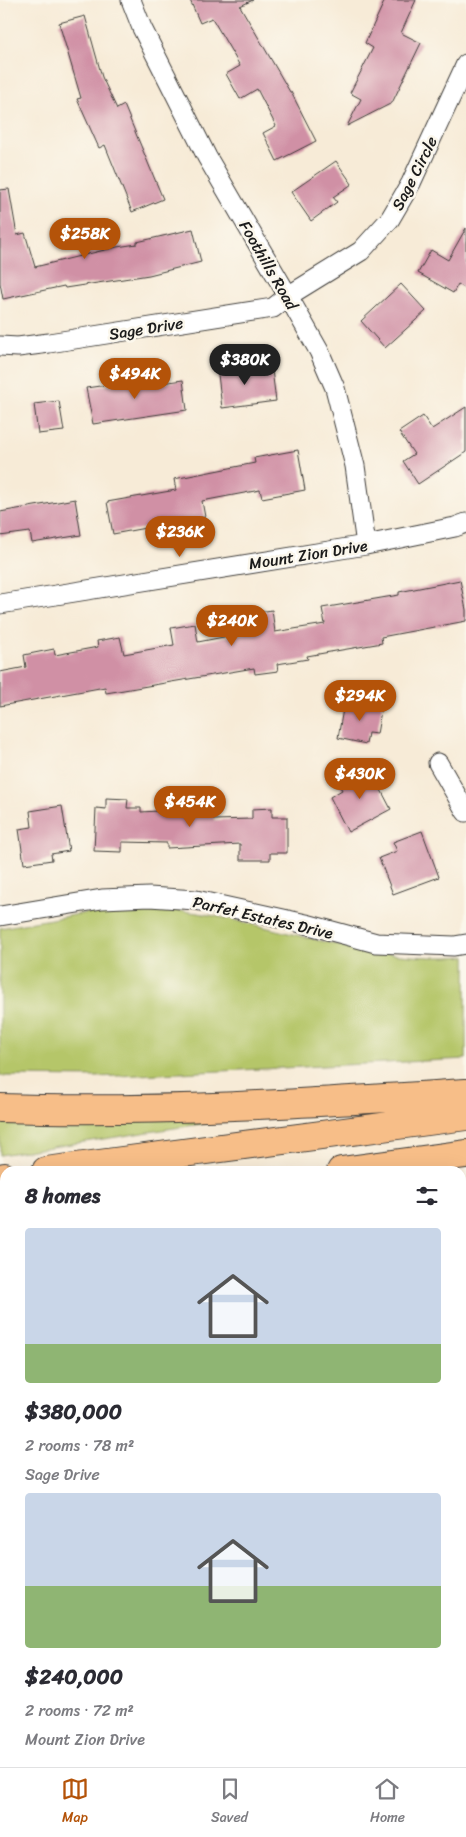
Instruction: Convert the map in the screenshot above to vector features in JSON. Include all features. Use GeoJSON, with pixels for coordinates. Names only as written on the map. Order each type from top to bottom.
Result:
{"type":"FeatureCollection","features":[{"type":"Feature","properties":{"kind":"highway"},"geometry":{"type":"LineString","coordinates":[[0,1108],[185,1107],[466,1093]]}},
{"type":"Feature","properties":{"kind":"highway"},"geometry":{"type":"LineString","coordinates":[[84,1166],[466,1116]]}},
{"type":"Feature","properties":{"kind":"highway"},"geometry":{"type":"LineString","coordinates":[[378,1166],[466,1154]]}},
{"type":"Feature","properties":{"kind":"street","name":"Foothills Road"},"geometry":{"type":"LineString","coordinates":[[131,0],[142,28],[207,157],[319,351],[335,388],[355,466],[366,544]]}},
{"type":"Feature","properties":{"kind":"street","name":"Sage Circle"},"geometry":{"type":"LineString","coordinates":[[288,296],[361,251],[390,219],[411,183],[466,64]]}},
{"type":"Feature","properties":{"kind":"street","name":"Sage Drive"},"geometry":{"type":"LineString","coordinates":[[0,346],[18,347],[49,343],[273,308],[288,296]]}},
{"type":"Feature","properties":{"kind":"street","name":"Mount Zion Drive"},"geometry":{"type":"LineString","coordinates":[[0,604],[366,544],[455,527],[466,523]]}},
{"type":"Feature","properties":{"kind":"street"},"geometry":{"type":"LineString","coordinates":[[438,763],[466,812]]}},
{"type":"Feature","properties":{"kind":"street","name":"Parfet Estates Drive"},"geometry":{"type":"LineString","coordinates":[[0,916],[102,899],[150,897],[196,900],[306,924],[376,943],[454,946],[466,944]]}},
{"type":"Feature","properties":{"kind":"green space"},"geometry":{"type":"Polygon","coordinates":[[[114,908],[198,913],[232,919],[364,950],[397,955],[431,957],[466,956],[466,1059],[97,1077],[0,1076],[0,928],[114,908]]]}},
{"type":"Feature","properties":{"kind":"green space"},"geometry":{"type":"Polygon","coordinates":[[[291,1110],[0,1155],[0,1114],[291,1110]]]}},
{"type":"Feature","properties":{"kind":"building"},"geometry":{"type":"Polygon","coordinates":[[[190,0],[253,0],[240,6],[291,92],[316,141],[277,161],[263,133],[276,126],[257,89],[240,99],[226,74],[240,66],[212,18],[200,23],[190,0]]]}},
{"type":"Feature","properties":{"kind":"building"},"geometry":{"type":"Polygon","coordinates":[[[385,0],[416,0],[401,33],[421,43],[392,103],[347,126],[361,99],[350,93],[373,48],[365,43],[385,0]]]}},
{"type":"Feature","properties":{"kind":"building"},"geometry":{"type":"Polygon","coordinates":[[[85,16],[102,77],[117,109],[124,105],[163,199],[132,212],[105,145],[99,148],[77,99],[81,98],[59,23],[85,16]]]}},
{"type":"Feature","properties":{"kind":"building"},"geometry":{"type":"Polygon","coordinates":[[[336,161],[352,184],[333,197],[337,202],[311,221],[291,192],[336,161]]]}},
{"type":"Feature","properties":{"kind":"building"},"geometry":{"type":"Polygon","coordinates":[[[9,189],[17,235],[25,233],[35,267],[193,229],[201,262],[149,275],[65,288],[64,286],[3,299],[0,283],[0,190],[9,189]]]}},
{"type":"Feature","properties":{"kind":"building"},"geometry":{"type":"Polygon","coordinates":[[[466,228],[466,289],[458,284],[453,293],[418,273],[431,250],[448,260],[466,228]]]}},
{"type":"Feature","properties":{"kind":"building"},"geometry":{"type":"Polygon","coordinates":[[[401,284],[426,311],[385,348],[361,321],[401,284]]]}},
{"type":"Feature","properties":{"kind":"building"},"geometry":{"type":"Polygon","coordinates":[[[249,362],[250,373],[272,370],[276,401],[222,408],[217,366],[249,362]]]}},
{"type":"Feature","properties":{"kind":"building"},"geometry":{"type":"Polygon","coordinates":[[[139,378],[140,386],[183,380],[187,410],[93,424],[86,388],[114,384],[113,381],[139,378]]]}},
{"type":"Feature","properties":{"kind":"building"},"geometry":{"type":"Polygon","coordinates":[[[59,401],[64,431],[38,434],[34,404],[59,401]]]}},
{"type":"Feature","properties":{"kind":"building"},"geometry":{"type":"Polygon","coordinates":[[[466,407],[466,452],[418,484],[403,461],[414,454],[399,432],[423,416],[432,429],[466,407]]]}},
{"type":"Feature","properties":{"kind":"building"},"geometry":{"type":"Polygon","coordinates":[[[298,450],[305,490],[262,498],[260,490],[202,501],[205,517],[113,534],[107,502],[176,490],[174,479],[255,463],[254,458],[298,450]]]}},
{"type":"Feature","properties":{"kind":"building"},"geometry":{"type":"Polygon","coordinates":[[[75,499],[81,535],[32,543],[30,532],[0,536],[0,512],[75,499]]]}},
{"type":"Feature","properties":{"kind":"building"},"geometry":{"type":"Polygon","coordinates":[[[460,580],[466,610],[466,621],[381,637],[382,643],[307,656],[308,659],[277,664],[278,671],[255,674],[254,668],[106,693],[105,687],[0,706],[0,672],[26,667],[24,655],[54,649],[55,655],[98,647],[97,641],[120,637],[124,654],[174,645],[171,628],[195,624],[198,642],[249,632],[246,614],[272,610],[275,632],[325,624],[322,608],[399,595],[399,592],[460,580]]]}},
{"type":"Feature","properties":{"kind":"building"},"geometry":{"type":"Polygon","coordinates":[[[362,701],[382,705],[377,734],[368,733],[366,744],[338,738],[344,703],[361,706],[362,701]]]}},
{"type":"Feature","properties":{"kind":"building"},"geometry":{"type":"Polygon","coordinates":[[[369,767],[391,809],[348,832],[330,797],[342,790],[338,783],[369,767]]]}},
{"type":"Feature","properties":{"kind":"building"},"geometry":{"type":"Polygon","coordinates":[[[106,798],[128,799],[127,808],[141,808],[141,812],[175,810],[175,800],[213,798],[214,820],[252,819],[252,809],[272,808],[272,817],[287,817],[287,853],[270,853],[270,860],[240,860],[240,844],[167,848],[167,843],[122,842],[122,852],[94,851],[96,808],[106,809],[106,798]]]}},
{"type":"Feature","properties":{"kind":"building"},"geometry":{"type":"Polygon","coordinates":[[[62,806],[69,851],[51,854],[52,860],[24,864],[19,829],[32,827],[30,811],[62,806]]]}},
{"type":"Feature","properties":{"kind":"building"},"geometry":{"type":"Polygon","coordinates":[[[422,831],[439,877],[393,894],[379,858],[397,851],[393,842],[422,831]]]}}]}
